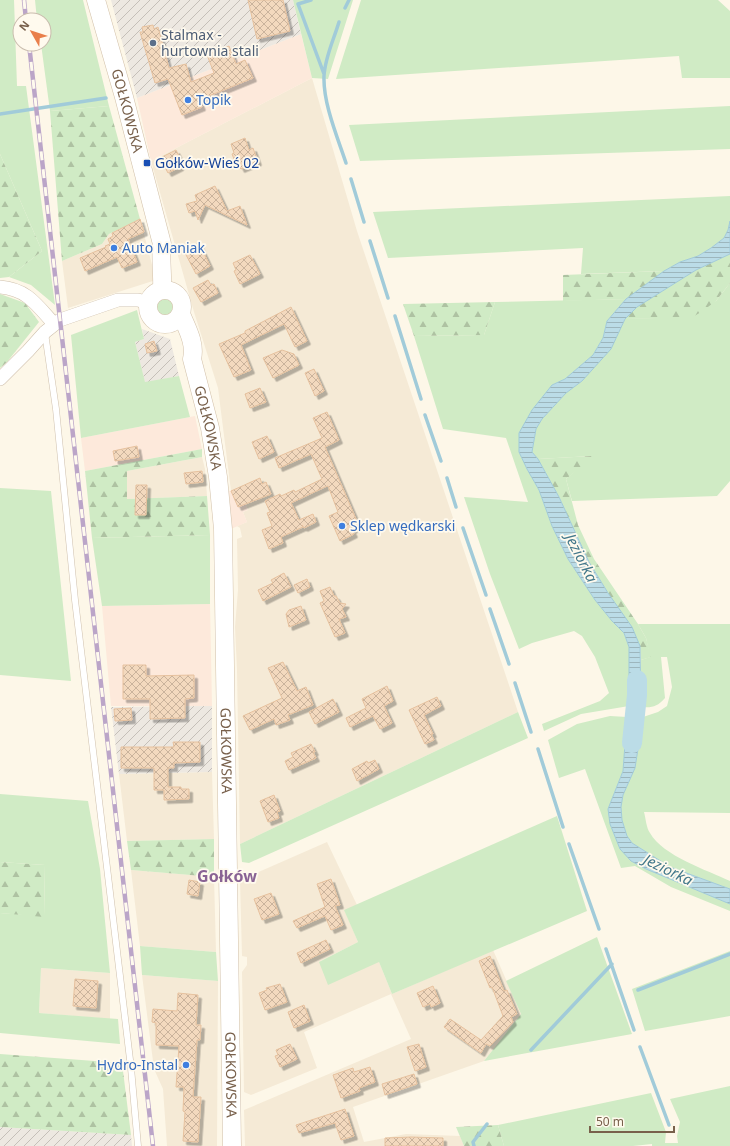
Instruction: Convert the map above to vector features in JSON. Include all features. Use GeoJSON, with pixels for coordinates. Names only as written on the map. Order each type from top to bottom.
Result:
{"type":"FeatureCollection","features":[{"type":"Feature","properties":{"kind":"street","name":"GOŁKOWSKA"},"geometry":{"type":"LineString","coordinates":[[96,0],[124,97],[162,244],[163,269],[168,292]]}},
{"type":"Feature","properties":{"kind":"street"},"geometry":{"type":"LineString","coordinates":[[0,287],[13,289],[26,295],[49,328]]}},
{"type":"Feature","properties":{"kind":"street"},"geometry":{"type":"LineString","coordinates":[[168,292],[179,298],[182,308],[174,318],[163,324],[153,318],[150,314],[149,303],[155,293],[168,292]]}},
{"type":"Feature","properties":{"kind":"street"},"geometry":{"type":"LineString","coordinates":[[0,379],[49,328],[64,318],[112,302],[138,300],[149,303]]}},
{"type":"Feature","properties":{"kind":"street","name":"GOŁKOWSKA"},"geometry":{"type":"LineString","coordinates":[[174,318],[186,353],[192,359],[210,428],[218,477],[223,529],[232,1146]]}},
{"type":"Feature","properties":{"kind":"lane"},"geometry":{"type":"LineString","coordinates":[[49,328],[75,600],[131,1068],[138,1146]]}},
{"type":"Feature","properties":{"kind":"shaded area"},"geometry":{"type":"Polygon","coordinates":[[[111,0],[293,0],[301,34],[137,98],[111,0]]]}},
{"type":"Feature","properties":{"kind":"shaded area"},"geometry":{"type":"Polygon","coordinates":[[[301,34],[312,78],[151,161],[137,98],[301,34]]]}},
{"type":"Feature","properties":{"kind":"shaded area"},"geometry":{"type":"Polygon","coordinates":[[[312,78],[357,231],[518,712],[240,844],[235,627],[238,590],[237,539],[242,537],[240,528],[237,526],[247,522],[243,512],[248,510],[239,488],[231,491],[218,388],[194,312],[151,161],[312,78]]]}},
{"type":"Feature","properties":{"kind":"shaded area"},"geometry":{"type":"Polygon","coordinates":[[[140,219],[156,280],[68,308],[62,261],[102,244],[109,234],[140,219]]]}},
{"type":"Feature","properties":{"kind":"shaded area"},"geometry":{"type":"Polygon","coordinates":[[[142,329],[170,339],[179,376],[145,383],[135,342],[144,339],[142,329]]]}},
{"type":"Feature","properties":{"kind":"shaded area"},"geometry":{"type":"Polygon","coordinates":[[[195,416],[202,449],[85,471],[81,438],[195,416]]]}},
{"type":"Feature","properties":{"kind":"shaded area"},"geometry":{"type":"Polygon","coordinates":[[[202,457],[205,469],[207,496],[127,499],[127,471],[202,457]]]}},
{"type":"Feature","properties":{"kind":"shaded area"},"geometry":{"type":"Polygon","coordinates":[[[239,488],[248,510],[243,512],[247,522],[231,529],[229,491],[239,488]]]}},
{"type":"Feature","properties":{"kind":"shaded area"},"geometry":{"type":"Polygon","coordinates":[[[210,604],[212,706],[111,706],[102,606],[210,604]]]}},
{"type":"Feature","properties":{"kind":"shaded area"},"geometry":{"type":"Polygon","coordinates":[[[212,706],[212,772],[119,774],[111,707],[212,706]]]}},
{"type":"Feature","properties":{"kind":"shaded area"},"geometry":{"type":"Polygon","coordinates":[[[212,772],[214,839],[127,841],[119,774],[212,772]]]}},
{"type":"Feature","properties":{"kind":"shaded area"},"geometry":{"type":"Polygon","coordinates":[[[327,842],[357,905],[345,911],[358,942],[319,962],[379,962],[392,994],[493,950],[521,1014],[484,1061],[353,1107],[364,1142],[406,1134],[460,1136],[464,1146],[245,1146],[244,1110],[411,1039],[391,994],[304,1032],[317,1068],[251,1095],[244,1092],[242,972],[247,965],[247,957],[242,956],[240,880],[327,842]]]}},
{"type":"Feature","properties":{"kind":"shaded area"},"geometry":{"type":"Polygon","coordinates":[[[131,870],[214,877],[216,952],[140,946],[131,870]]]}},
{"type":"Feature","properties":{"kind":"shaded area"},"geometry":{"type":"Polygon","coordinates":[[[41,968],[110,973],[110,1019],[39,1013],[41,968]]]}},
{"type":"Feature","properties":{"kind":"shaded area"},"geometry":{"type":"Polygon","coordinates":[[[142,975],[218,981],[217,1146],[167,1146],[163,1089],[154,1069],[142,975]]]}},
{"type":"Feature","properties":{"kind":"shaded area"},"geometry":{"type":"Polygon","coordinates":[[[0,1127],[131,1135],[132,1146],[0,1146],[0,1127]]]}},
{"type":"Feature","properties":{"kind":"green space"},"geometry":{"type":"Polygon","coordinates":[[[0,0],[14,0],[14,12],[12,12],[12,52],[16,52],[17,86],[26,86],[55,305],[31,285],[9,277],[42,251],[0,154],[0,0]]]}},
{"type":"Feature","properties":{"kind":"green space"},"geometry":{"type":"Polygon","coordinates":[[[35,0],[83,0],[109,106],[50,111],[42,52],[52,52],[52,12],[36,12],[35,0]]]}},
{"type":"Feature","properties":{"kind":"green space"},"geometry":{"type":"Polygon","coordinates":[[[293,0],[353,0],[328,79],[312,78],[293,0]]]}},
{"type":"Feature","properties":{"kind":"green space"},"geometry":{"type":"Polygon","coordinates":[[[361,0],[718,0],[730,11],[730,78],[682,78],[679,56],[336,79],[361,0]]]}},
{"type":"Feature","properties":{"kind":"green space"},"geometry":{"type":"Polygon","coordinates":[[[109,106],[140,219],[109,234],[102,244],[62,261],[50,111],[109,106]]]}},
{"type":"Feature","properties":{"kind":"green space"},"geometry":{"type":"Polygon","coordinates":[[[730,106],[730,149],[360,161],[349,125],[730,106]]]}},
{"type":"Feature","properties":{"kind":"green space"},"geometry":{"type":"Polygon","coordinates":[[[0,154],[42,251],[9,277],[0,278],[0,154]]]}},
{"type":"Feature","properties":{"kind":"green space"},"geometry":{"type":"Polygon","coordinates":[[[730,196],[730,221],[724,238],[698,256],[680,262],[664,271],[581,274],[583,248],[388,258],[373,212],[730,196]]]}},
{"type":"Feature","properties":{"kind":"green space"},"geometry":{"type":"Polygon","coordinates":[[[730,254],[730,283],[716,301],[701,312],[691,318],[625,319],[637,307],[696,270],[730,254]]]}},
{"type":"Feature","properties":{"kind":"green space"},"geometry":{"type":"Polygon","coordinates":[[[664,271],[626,299],[563,301],[563,275],[664,271]]]}},
{"type":"Feature","properties":{"kind":"green space"},"geometry":{"type":"Polygon","coordinates":[[[730,283],[730,481],[717,496],[572,501],[566,479],[592,456],[538,459],[532,452],[536,429],[542,419],[566,393],[582,381],[610,349],[625,319],[656,318],[716,301],[730,283]]]}},
{"type":"Feature","properties":{"kind":"green space"},"geometry":{"type":"Polygon","coordinates":[[[0,294],[25,303],[39,322],[7,362],[0,368],[0,294]]]}},
{"type":"Feature","properties":{"kind":"green space"},"geometry":{"type":"Polygon","coordinates":[[[165,298],[171,301],[174,307],[171,313],[165,316],[159,313],[156,307],[159,301],[165,298]]]}},
{"type":"Feature","properties":{"kind":"green space"},"geometry":{"type":"Polygon","coordinates":[[[626,299],[607,321],[603,338],[593,355],[565,379],[552,385],[519,452],[539,490],[552,526],[568,559],[595,600],[624,633],[629,647],[629,706],[581,714],[544,731],[542,724],[600,701],[609,693],[595,657],[582,636],[574,631],[532,643],[519,649],[490,574],[464,497],[528,502],[506,438],[443,429],[414,336],[484,335],[495,302],[626,299]]]}},
{"type":"Feature","properties":{"kind":"green space"},"geometry":{"type":"Polygon","coordinates":[[[495,302],[484,335],[414,336],[403,304],[495,302]]]}},
{"type":"Feature","properties":{"kind":"green space"},"geometry":{"type":"Polygon","coordinates":[[[137,310],[144,339],[135,342],[145,382],[179,376],[190,417],[81,438],[71,335],[137,310]]]}},
{"type":"Feature","properties":{"kind":"green space"},"geometry":{"type":"Polygon","coordinates":[[[202,449],[202,457],[127,471],[127,499],[207,496],[210,535],[92,538],[85,471],[202,449]]]}},
{"type":"Feature","properties":{"kind":"green space"},"geometry":{"type":"Polygon","coordinates":[[[592,456],[593,471],[576,471],[566,479],[578,525],[594,559],[646,638],[651,657],[641,660],[640,646],[589,562],[559,497],[538,459],[592,456]]]}},
{"type":"Feature","properties":{"kind":"green space"},"geometry":{"type":"Polygon","coordinates":[[[0,488],[51,491],[71,681],[0,675],[0,488]]]}},
{"type":"Feature","properties":{"kind":"green space"},"geometry":{"type":"Polygon","coordinates":[[[210,535],[210,604],[102,606],[92,538],[210,535]]]}},
{"type":"Feature","properties":{"kind":"green space"},"geometry":{"type":"Polygon","coordinates":[[[638,624],[730,624],[730,813],[644,812],[649,831],[656,841],[665,849],[686,862],[730,881],[730,889],[670,867],[632,843],[627,836],[622,820],[621,807],[623,795],[635,768],[643,717],[658,712],[667,706],[672,687],[667,657],[661,657],[665,698],[654,706],[641,707],[641,660],[650,657],[646,638],[638,624]]]}},
{"type":"Feature","properties":{"kind":"green space"},"geometry":{"type":"Polygon","coordinates":[[[518,712],[528,738],[249,863],[242,862],[240,844],[518,712]]]}},
{"type":"Feature","properties":{"kind":"green space"},"geometry":{"type":"Polygon","coordinates":[[[610,716],[627,717],[623,771],[608,809],[631,861],[646,869],[730,904],[730,911],[671,887],[635,866],[621,868],[585,769],[559,778],[548,740],[577,724],[610,716]]]}},
{"type":"Feature","properties":{"kind":"green space"},"geometry":{"type":"Polygon","coordinates":[[[0,794],[88,801],[100,869],[110,973],[41,968],[39,1013],[118,1019],[120,1044],[0,1033],[0,913],[44,916],[45,865],[0,862],[0,794]]]}},
{"type":"Feature","properties":{"kind":"green space"},"geometry":{"type":"Polygon","coordinates":[[[557,816],[587,911],[392,994],[379,962],[328,985],[319,962],[358,942],[344,910],[557,816]]]}},
{"type":"Feature","properties":{"kind":"green space"},"geometry":{"type":"Polygon","coordinates":[[[214,839],[214,877],[131,870],[127,841],[214,839]]]}},
{"type":"Feature","properties":{"kind":"green space"},"geometry":{"type":"Polygon","coordinates":[[[0,862],[45,865],[44,917],[0,913],[0,862]]]}},
{"type":"Feature","properties":{"kind":"green space"},"geometry":{"type":"Polygon","coordinates":[[[597,937],[632,1034],[484,1061],[521,1014],[506,981],[597,937]]]}},
{"type":"Feature","properties":{"kind":"green space"},"geometry":{"type":"Polygon","coordinates":[[[140,946],[216,952],[218,981],[142,975],[140,946]]]}},
{"type":"Feature","properties":{"kind":"green space"},"geometry":{"type":"Polygon","coordinates":[[[730,951],[730,1016],[645,1031],[632,989],[730,951]]]}},
{"type":"Feature","properties":{"kind":"green space"},"geometry":{"type":"Polygon","coordinates":[[[0,1054],[122,1063],[131,1135],[0,1127],[0,1054]]]}},
{"type":"Feature","properties":{"kind":"green space"},"geometry":{"type":"Polygon","coordinates":[[[730,1086],[730,1146],[652,1146],[652,1144],[633,1146],[504,1146],[498,1125],[651,1093],[666,1132],[665,1143],[678,1143],[677,1136],[680,1122],[670,1099],[730,1086]]]}},
{"type":"Feature","properties":{"kind":"green space"},"geometry":{"type":"Polygon","coordinates":[[[498,1125],[504,1146],[464,1146],[456,1127],[498,1125]]]}},
{"type":"Feature","properties":{"kind":"water"},"geometry":{"type":"Polygon","coordinates":[[[730,221],[730,254],[696,270],[637,307],[625,319],[611,349],[582,381],[566,393],[542,419],[536,429],[532,452],[538,459],[559,497],[589,562],[608,593],[632,627],[640,646],[641,707],[629,706],[629,647],[624,633],[595,600],[568,559],[552,526],[539,490],[519,452],[519,433],[532,410],[552,385],[565,379],[593,355],[603,338],[607,321],[626,299],[664,271],[680,262],[698,256],[711,248],[724,238],[730,221]]]}},
{"type":"Feature","properties":{"kind":"water"},"geometry":{"type":"Polygon","coordinates":[[[627,717],[643,717],[635,768],[623,795],[621,807],[622,820],[627,836],[632,843],[670,867],[730,889],[730,904],[646,869],[631,861],[620,849],[610,824],[608,809],[623,771],[627,717]]]}},
{"type":"Feature","properties":{"kind":"building"},"geometry":{"type":"Polygon","coordinates":[[[248,0],[283,0],[290,31],[257,39],[248,0]]]}},
{"type":"Feature","properties":{"kind":"building"},"geometry":{"type":"Polygon","coordinates":[[[153,25],[154,29],[158,27],[169,68],[186,64],[191,82],[214,73],[207,55],[229,46],[236,64],[245,60],[253,78],[199,100],[202,107],[182,115],[168,79],[155,83],[140,32],[143,32],[142,27],[153,25]]]}},
{"type":"Feature","properties":{"kind":"building"},"geometry":{"type":"Polygon","coordinates":[[[245,138],[249,150],[253,148],[258,162],[241,169],[238,163],[236,164],[232,154],[234,153],[231,144],[245,138]]]}},
{"type":"Feature","properties":{"kind":"building"},"geometry":{"type":"Polygon","coordinates":[[[176,150],[183,164],[168,173],[160,158],[176,150]]]}},
{"type":"Feature","properties":{"kind":"building"},"geometry":{"type":"Polygon","coordinates":[[[215,186],[227,211],[240,206],[247,225],[205,205],[198,220],[195,211],[189,213],[186,204],[197,201],[195,195],[215,186]]]}},
{"type":"Feature","properties":{"kind":"building"},"geometry":{"type":"Polygon","coordinates":[[[140,219],[144,232],[128,239],[137,262],[122,268],[117,257],[85,271],[80,258],[106,247],[105,246],[110,244],[108,239],[113,236],[112,233],[140,219]]]}},
{"type":"Feature","properties":{"kind":"building"},"geometry":{"type":"Polygon","coordinates":[[[199,243],[210,266],[196,274],[184,251],[199,243]]]}},
{"type":"Feature","properties":{"kind":"building"},"geometry":{"type":"Polygon","coordinates":[[[250,255],[260,274],[240,284],[234,271],[236,270],[233,263],[250,255]]]}},
{"type":"Feature","properties":{"kind":"building"},"geometry":{"type":"Polygon","coordinates":[[[208,280],[211,285],[214,284],[218,293],[201,302],[193,288],[208,280]]]}},
{"type":"Feature","properties":{"kind":"building"},"geometry":{"type":"Polygon","coordinates":[[[291,307],[307,341],[295,347],[284,324],[241,345],[251,370],[234,377],[219,344],[245,333],[245,331],[291,307]]]}},
{"type":"Feature","properties":{"kind":"building"},"geometry":{"type":"Polygon","coordinates":[[[154,341],[157,351],[147,353],[145,344],[154,341]]]}},
{"type":"Feature","properties":{"kind":"building"},"geometry":{"type":"Polygon","coordinates":[[[282,350],[294,354],[299,365],[273,378],[263,358],[282,350]]]}},
{"type":"Feature","properties":{"kind":"building"},"geometry":{"type":"Polygon","coordinates":[[[314,369],[324,391],[315,396],[305,373],[314,369]]]}},
{"type":"Feature","properties":{"kind":"building"},"geometry":{"type":"Polygon","coordinates":[[[260,388],[266,402],[250,408],[245,394],[260,388]]]}},
{"type":"Feature","properties":{"kind":"building"},"geometry":{"type":"Polygon","coordinates":[[[327,412],[339,440],[325,447],[359,526],[352,530],[354,534],[340,541],[329,516],[338,512],[328,486],[291,503],[299,520],[313,514],[316,522],[304,528],[302,525],[303,527],[281,537],[283,543],[269,549],[262,530],[272,526],[267,513],[270,512],[265,501],[280,494],[281,496],[294,490],[295,492],[322,479],[311,454],[279,468],[275,458],[322,438],[313,418],[327,412]]]}},
{"type":"Feature","properties":{"kind":"building"},"geometry":{"type":"Polygon","coordinates":[[[267,436],[274,452],[259,459],[252,442],[267,436]]]}},
{"type":"Feature","properties":{"kind":"building"},"geometry":{"type":"Polygon","coordinates":[[[137,446],[139,457],[115,461],[113,451],[137,446]]]}},
{"type":"Feature","properties":{"kind":"building"},"geometry":{"type":"Polygon","coordinates":[[[202,471],[203,482],[186,484],[184,473],[202,471]]]}},
{"type":"Feature","properties":{"kind":"building"},"geometry":{"type":"Polygon","coordinates":[[[260,478],[262,484],[266,482],[271,494],[238,507],[231,491],[260,478]]]}},
{"type":"Feature","properties":{"kind":"building"},"geometry":{"type":"Polygon","coordinates":[[[136,485],[147,485],[146,515],[135,515],[136,485]]]}},
{"type":"Feature","properties":{"kind":"building"},"geometry":{"type":"Polygon","coordinates":[[[284,573],[291,587],[263,601],[258,590],[273,583],[271,580],[284,573]]]}},
{"type":"Feature","properties":{"kind":"building"},"geometry":{"type":"Polygon","coordinates":[[[307,579],[310,587],[298,593],[294,585],[307,579]]]}},
{"type":"Feature","properties":{"kind":"building"},"geometry":{"type":"Polygon","coordinates":[[[330,587],[334,596],[336,596],[340,603],[346,604],[342,609],[346,617],[339,619],[345,633],[335,637],[320,603],[324,601],[320,591],[330,587]]]}},
{"type":"Feature","properties":{"kind":"building"},"geometry":{"type":"Polygon","coordinates":[[[301,606],[306,620],[289,627],[286,614],[289,610],[301,606]]]}},
{"type":"Feature","properties":{"kind":"building"},"geometry":{"type":"Polygon","coordinates":[[[283,662],[297,691],[306,687],[313,705],[288,715],[290,720],[276,725],[274,719],[250,730],[243,716],[282,698],[268,668],[283,662]]]}},
{"type":"Feature","properties":{"kind":"building"},"geometry":{"type":"Polygon","coordinates":[[[123,665],[146,665],[146,676],[194,675],[194,698],[185,699],[185,718],[150,719],[150,699],[123,699],[123,665]]]}},
{"type":"Feature","properties":{"kind":"building"},"geometry":{"type":"Polygon","coordinates":[[[387,686],[393,701],[384,706],[392,723],[380,729],[373,716],[350,727],[346,718],[366,708],[362,699],[387,686]]]}},
{"type":"Feature","properties":{"kind":"building"},"geometry":{"type":"Polygon","coordinates":[[[437,697],[441,706],[424,715],[433,734],[431,734],[434,740],[425,744],[409,710],[437,697]]]}},
{"type":"Feature","properties":{"kind":"building"},"geometry":{"type":"Polygon","coordinates":[[[333,699],[339,712],[315,724],[309,712],[333,699]]]}},
{"type":"Feature","properties":{"kind":"building"},"geometry":{"type":"Polygon","coordinates":[[[131,708],[132,720],[115,721],[114,709],[131,708]]]}},
{"type":"Feature","properties":{"kind":"building"},"geometry":{"type":"Polygon","coordinates":[[[173,742],[200,742],[200,762],[174,763],[174,768],[168,768],[168,787],[181,787],[181,789],[189,789],[189,799],[164,800],[164,790],[154,790],[154,768],[121,768],[121,747],[174,747],[173,742]]]}},
{"type":"Feature","properties":{"kind":"building"},"geometry":{"type":"Polygon","coordinates":[[[311,744],[316,758],[289,770],[285,761],[293,757],[291,753],[311,744]]]}},
{"type":"Feature","properties":{"kind":"building"},"geometry":{"type":"Polygon","coordinates":[[[375,760],[379,769],[357,781],[352,769],[367,761],[368,763],[375,760]]]}},
{"type":"Feature","properties":{"kind":"building"},"geometry":{"type":"Polygon","coordinates":[[[274,795],[280,811],[277,812],[279,818],[268,822],[260,801],[274,795]]]}},
{"type":"Feature","properties":{"kind":"building"},"geometry":{"type":"Polygon","coordinates":[[[331,879],[340,905],[335,906],[343,925],[331,930],[325,916],[297,928],[293,921],[325,907],[317,884],[331,879]]]}},
{"type":"Feature","properties":{"kind":"building"},"geometry":{"type":"Polygon","coordinates":[[[189,880],[200,882],[198,896],[187,894],[189,880]]]}},
{"type":"Feature","properties":{"kind":"building"},"geometry":{"type":"Polygon","coordinates":[[[271,893],[279,914],[262,920],[254,899],[271,893]]]}},
{"type":"Feature","properties":{"kind":"building"},"geometry":{"type":"Polygon","coordinates":[[[326,940],[330,949],[301,963],[297,953],[326,940]]]}},
{"type":"Feature","properties":{"kind":"building"},"geometry":{"type":"Polygon","coordinates":[[[490,956],[504,991],[507,990],[517,1014],[511,1017],[513,1022],[490,1046],[486,1044],[481,1053],[444,1027],[450,1019],[481,1040],[503,1016],[492,987],[490,988],[479,961],[490,956]]]}},
{"type":"Feature","properties":{"kind":"building"},"geometry":{"type":"Polygon","coordinates":[[[75,979],[98,981],[96,1008],[73,1006],[75,979]]]}},
{"type":"Feature","properties":{"kind":"building"},"geometry":{"type":"Polygon","coordinates":[[[280,984],[287,1002],[265,1010],[259,993],[267,990],[266,988],[280,984]]]}},
{"type":"Feature","properties":{"kind":"building"},"geometry":{"type":"Polygon","coordinates":[[[433,986],[440,1003],[431,1007],[430,1004],[423,1007],[417,993],[433,986]]]}},
{"type":"Feature","properties":{"kind":"building"},"geometry":{"type":"Polygon","coordinates":[[[178,993],[198,995],[196,1025],[201,1025],[200,1040],[197,1040],[193,1097],[201,1097],[198,1142],[183,1141],[185,1112],[183,1111],[184,1087],[176,1087],[179,1046],[156,1045],[156,1023],[152,1022],[153,1009],[177,1011],[178,993]]]}},
{"type":"Feature","properties":{"kind":"building"},"geometry":{"type":"Polygon","coordinates":[[[304,1005],[310,1021],[294,1028],[288,1012],[304,1005]]]}},
{"type":"Feature","properties":{"kind":"building"},"geometry":{"type":"Polygon","coordinates":[[[290,1044],[297,1059],[280,1067],[275,1056],[278,1055],[276,1050],[290,1044]]]}},
{"type":"Feature","properties":{"kind":"building"},"geometry":{"type":"Polygon","coordinates":[[[419,1044],[426,1067],[415,1071],[407,1047],[419,1044]]]}},
{"type":"Feature","properties":{"kind":"building"},"geometry":{"type":"Polygon","coordinates":[[[370,1067],[375,1082],[359,1088],[360,1091],[341,1098],[333,1075],[353,1068],[354,1072],[370,1067]]]}},
{"type":"Feature","properties":{"kind":"building"},"geometry":{"type":"Polygon","coordinates":[[[414,1074],[417,1084],[385,1095],[382,1084],[414,1074]]]}},
{"type":"Feature","properties":{"kind":"building"},"geometry":{"type":"Polygon","coordinates":[[[345,1109],[354,1136],[341,1140],[335,1123],[299,1133],[296,1125],[345,1109]]]}},
{"type":"Feature","properties":{"kind":"building"},"geometry":{"type":"Polygon","coordinates":[[[385,1138],[443,1138],[443,1146],[385,1146],[385,1138]]]}},
{"type":"Feature","properties":{"kind":"waterway"},"geometry":{"type":"LineString","coordinates":[[311,0],[298,4],[324,74]]}},
{"type":"Feature","properties":{"kind":"waterway"},"geometry":{"type":"LineString","coordinates":[[345,8],[349,0]]}},
{"type":"Feature","properties":{"kind":"waterway"},"geometry":{"type":"LineString","coordinates":[[339,22],[326,62],[324,86],[331,120],[346,163]]}},
{"type":"Feature","properties":{"kind":"waterway"},"geometry":{"type":"LineString","coordinates":[[0,114],[106,98]]}},
{"type":"Feature","properties":{"kind":"waterway"},"geometry":{"type":"LineString","coordinates":[[351,179],[364,222]]}},
{"type":"Feature","properties":{"kind":"waterway"},"geometry":{"type":"LineString","coordinates":[[370,241],[388,298]]}},
{"type":"Feature","properties":{"kind":"waterway"},"geometry":{"type":"LineString","coordinates":[[395,316],[421,399]]}},
{"type":"Feature","properties":{"kind":"waterway"},"geometry":{"type":"LineString","coordinates":[[425,415],[441,461]]}},
{"type":"Feature","properties":{"kind":"waterway"},"geometry":{"type":"LineString","coordinates":[[447,478],[456,507]]}},
{"type":"Feature","properties":{"kind":"waterway"},"geometry":{"type":"LineString","coordinates":[[463,528],[486,595]]}},
{"type":"Feature","properties":{"kind":"waterway"},"geometry":{"type":"LineString","coordinates":[[490,609],[509,664]]}},
{"type":"Feature","properties":{"kind":"waterway","name":"Jeziorka"},"geometry":{"type":"LineString","coordinates":[[632,743],[637,680]]}},
{"type":"Feature","properties":{"kind":"waterway"},"geometry":{"type":"LineString","coordinates":[[515,683],[531,732]]}},
{"type":"Feature","properties":{"kind":"waterway"},"geometry":{"type":"LineString","coordinates":[[538,749],[563,827]]}},
{"type":"Feature","properties":{"kind":"waterway"},"geometry":{"type":"LineString","coordinates":[[569,844],[599,929]]}},
{"type":"Feature","properties":{"kind":"waterway"},"geometry":{"type":"LineString","coordinates":[[606,949],[634,1030]]}},
{"type":"Feature","properties":{"kind":"waterway"},"geometry":{"type":"LineString","coordinates":[[638,990],[730,954]]}},
{"type":"Feature","properties":{"kind":"waterway"},"geometry":{"type":"LineString","coordinates":[[531,1050],[612,964]]}},
{"type":"Feature","properties":{"kind":"waterway"},"geometry":{"type":"LineString","coordinates":[[640,1047],[669,1125]]}},
{"type":"Feature","properties":{"kind":"waterway"},"geometry":{"type":"LineString","coordinates":[[474,1146],[473,1142],[487,1124]]}},
{"type":"Feature","properties":{"kind":"railway"},"geometry":{"type":"LineString","coordinates":[[24,0],[25,12]]}},
{"type":"Feature","properties":{"kind":"railway"},"geometry":{"type":"LineString","coordinates":[[30,52],[153,1146]]}},
{"type":"Feature","properties":{"kind":"place","name":"Stalmax - hurtownia stali"},"geometry":{"type":"Point","coordinates":[153,43]}},
{"type":"Feature","properties":{"kind":"place","name":"Topik"},"geometry":{"type":"Point","coordinates":[188,100]}},
{"type":"Feature","properties":{"kind":"place","name":"Gołków-Wieś 02"},"geometry":{"type":"Point","coordinates":[147,163]}},
{"type":"Feature","properties":{"kind":"place","name":"Auto Maniak"},"geometry":{"type":"Point","coordinates":[114,248]}},
{"type":"Feature","properties":{"kind":"place","name":"Sklep wędkarski"},"geometry":{"type":"Point","coordinates":[342,526]}},
{"type":"Feature","properties":{"kind":"place","name":"Hydro-Instal"},"geometry":{"type":"Point","coordinates":[186,1065]}},
{"type":"Feature","properties":{"kind":"district","name":"Gołków"},"geometry":{"type":"Point","coordinates":[227,876]}}]}
